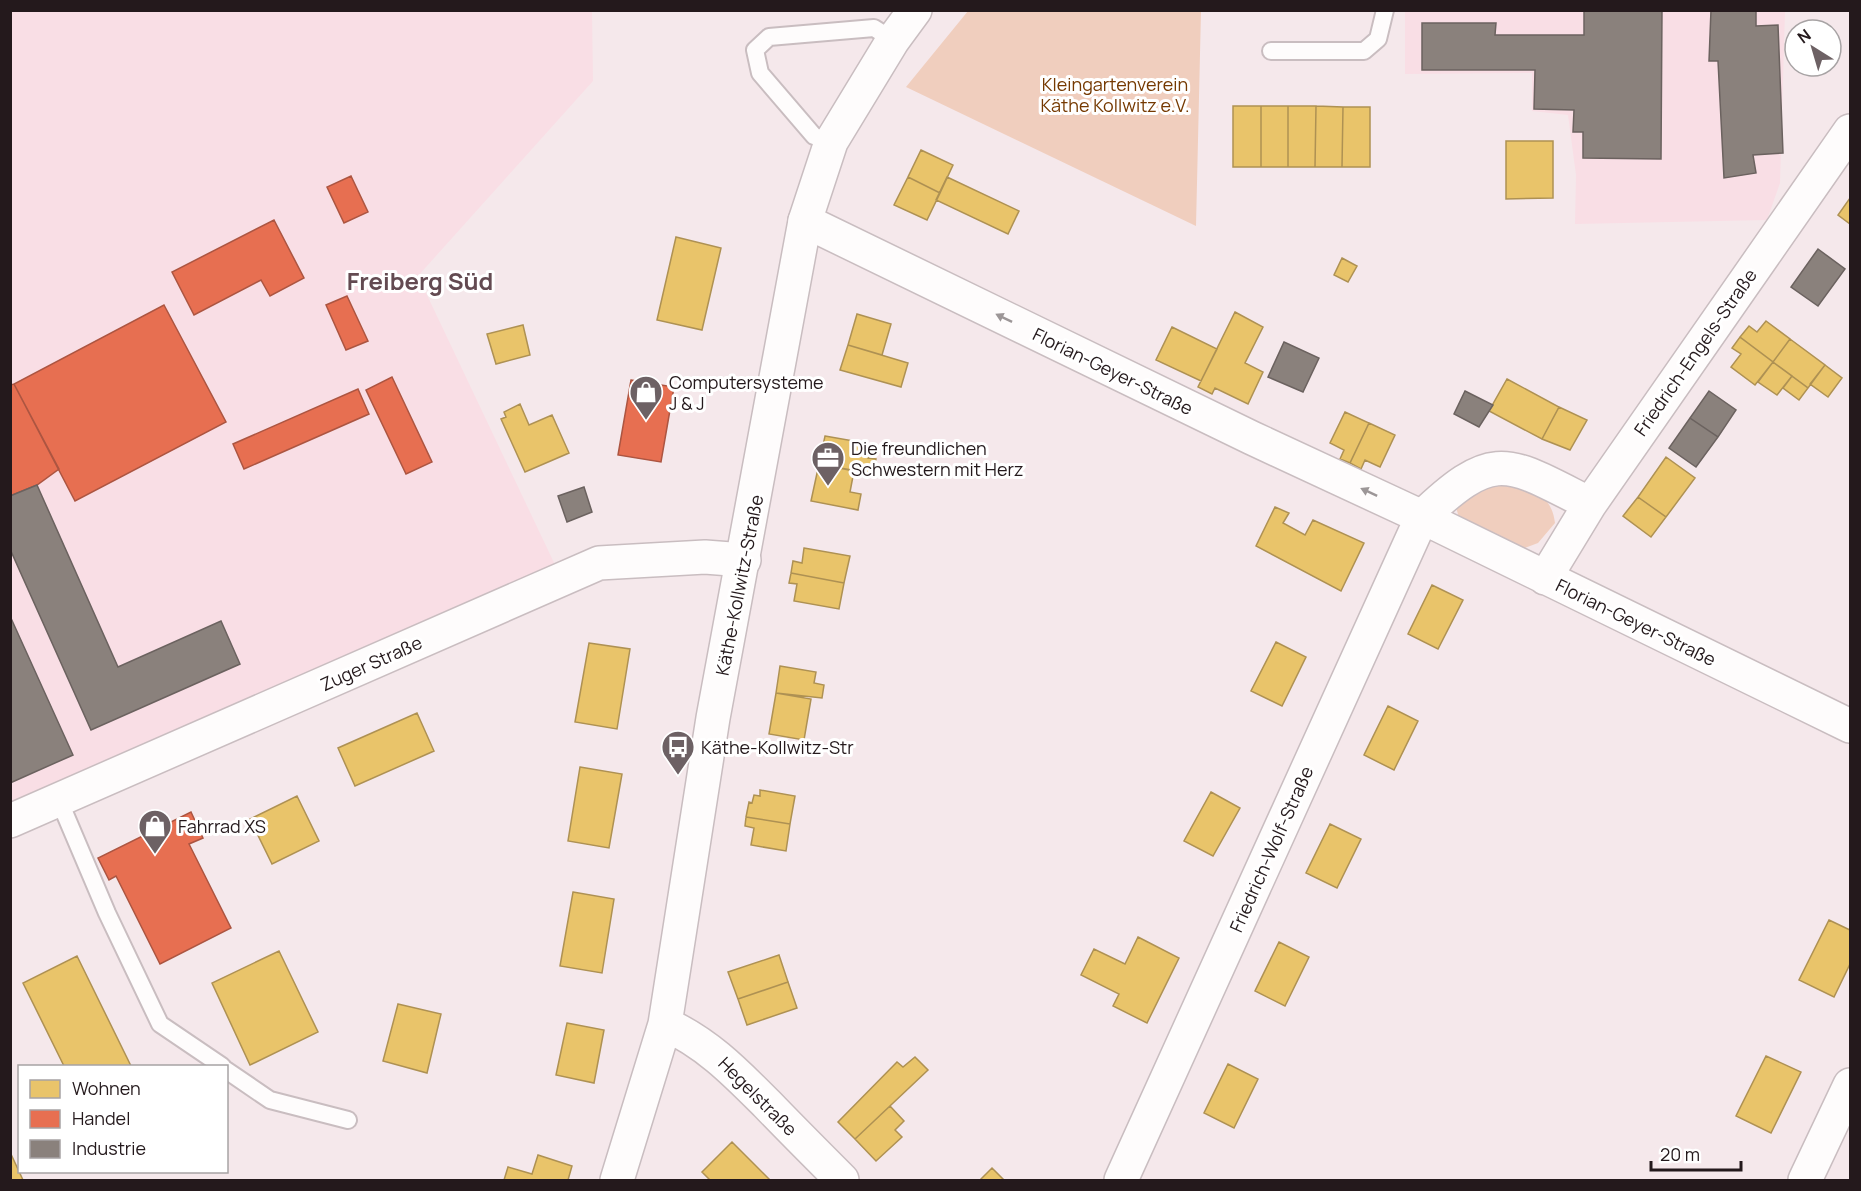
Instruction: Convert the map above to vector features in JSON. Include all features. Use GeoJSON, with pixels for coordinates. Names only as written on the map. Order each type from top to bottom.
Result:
{"type":"FeatureCollection","features":[{"type":"Feature","properties":{"kind":"street","name":"Käthe-Kollwitz-Straße"},"geometry":{"type":"LineString","coordinates":[[617,1180],[665,1024],[713,718],[805,221],[831,142],[892,40],[915,10]]}},
{"type":"Feature","properties":{"kind":"street","name":"Friedrich-Engels-Straße"},"geometry":{"type":"LineString","coordinates":[[1545,578],[1590,504],[1851,131]]}},
{"type":"Feature","properties":{"kind":"street","name":"Florian-Geyer-Straße"},"geometry":{"type":"LineString","coordinates":[[805,221],[1851,726]]}},
{"type":"Feature","properties":{"kind":"street"},"geometry":{"type":"LineString","coordinates":[[1422,517],[1453,488],[1479,472],[1500,467],[1524,470],[1590,504]]}},
{"type":"Feature","properties":{"kind":"street","name":"Friedrich-Wolf-Straße"},"geometry":{"type":"LineString","coordinates":[[1121,1180],[1422,517]]}},
{"type":"Feature","properties":{"kind":"street","name":"Zuger Straße"},"geometry":{"type":"LineString","coordinates":[[10,821],[600,563],[705,557],[744,560]]}},
{"type":"Feature","properties":{"kind":"street","name":"Hegelstraße"},"geometry":{"type":"LineString","coordinates":[[665,1024],[705,1046],[737,1072],[842,1180]]}},
{"type":"Feature","properties":{"kind":"street"},"geometry":{"type":"LineString","coordinates":[[1805,1180],[1851,1085]]}},
{"type":"Feature","properties":{"kind":"lane"},"geometry":{"type":"LineString","coordinates":[[1271,51],[1365,51],[1378,39],[1385,10]]}},
{"type":"Feature","properties":{"kind":"lane"},"geometry":{"type":"LineString","coordinates":[[831,142],[814,136],[760,73],[755,50],[769,37],[873,28],[892,40]]}},
{"type":"Feature","properties":{"kind":"lane"},"geometry":{"type":"LineString","coordinates":[[59,800],[107,913],[160,1024],[221,1065]]}},
{"type":"Feature","properties":{"kind":"lane"},"geometry":{"type":"LineString","coordinates":[[228,1071],[270,1100],[348,1120]]}},
{"type":"Feature","properties":{"kind":"shaded area"},"geometry":{"type":"Polygon","coordinates":[[[1780,10],[1785,12],[1783,18],[1780,183],[1767,220],[1575,224],[1576,175],[1568,115],[1532,111],[1532,73],[1405,74],[1405,11],[1780,10]]]}},
{"type":"Feature","properties":{"kind":"shaded area"},"geometry":{"type":"Polygon","coordinates":[[[10,11],[592,11],[593,81],[418,276],[557,569],[10,814],[10,11]]]}},
{"type":"Feature","properties":{"kind":"green space","name":"Kleingartenverein Käthe Kollwitz e.V."},"geometry":{"type":"Polygon","coordinates":[[[968,11],[1201,11],[1196,226],[906,87],[968,11]]]}},
{"type":"Feature","properties":{"kind":"green space"},"geometry":{"type":"Polygon","coordinates":[[[1502,478],[1537,493],[1549,504],[1553,512],[1555,523],[1538,543],[1517,551],[1459,518],[1456,507],[1463,493],[1502,478]]]}},
{"type":"Feature","properties":{"kind":"building: Wohnen"},"geometry":{"type":"Polygon","coordinates":[[[1233,106],[1261,106],[1261,167],[1233,167],[1233,106]]]}},
{"type":"Feature","properties":{"kind":"building: Wohnen"},"geometry":{"type":"Polygon","coordinates":[[[1261,106],[1288,106],[1288,167],[1261,167],[1261,106]]]}},
{"type":"Feature","properties":{"kind":"building: Wohnen"},"geometry":{"type":"Polygon","coordinates":[[[1288,106],[1316,106],[1315,167],[1288,167],[1288,106]]]}},
{"type":"Feature","properties":{"kind":"building: Wohnen"},"geometry":{"type":"Polygon","coordinates":[[[1316,106],[1343,107],[1342,167],[1315,167],[1316,106]]]}},
{"type":"Feature","properties":{"kind":"building: Wohnen"},"geometry":{"type":"Polygon","coordinates":[[[1343,107],[1370,107],[1370,167],[1342,167],[1343,107]]]}},
{"type":"Feature","properties":{"kind":"building: Wohnen"},"geometry":{"type":"Polygon","coordinates":[[[1506,141],[1553,141],[1553,198],[1506,199],[1506,141]]]}},
{"type":"Feature","properties":{"kind":"building: Wohnen"},"geometry":{"type":"Polygon","coordinates":[[[921,150],[953,165],[940,193],[908,177],[921,150]]]}},
{"type":"Feature","properties":{"kind":"building: Wohnen"},"geometry":{"type":"Polygon","coordinates":[[[908,177],[940,193],[927,220],[894,205],[908,177]]]}},
{"type":"Feature","properties":{"kind":"building: Wohnen"},"geometry":{"type":"Polygon","coordinates":[[[947,177],[1019,211],[1008,234],[936,200],[947,177]]]}},
{"type":"Feature","properties":{"kind":"building: Wohnen"},"geometry":{"type":"Polygon","coordinates":[[[1850,198],[1850,224],[1838,215],[1850,198]]]}},
{"type":"Feature","properties":{"kind":"building: Wohnen"},"geometry":{"type":"Polygon","coordinates":[[[676,237],[721,248],[702,330],[657,320],[676,237]]]}},
{"type":"Feature","properties":{"kind":"building: Wohnen"},"geometry":{"type":"Polygon","coordinates":[[[1342,258],[1357,266],[1348,282],[1334,275],[1342,258]]]}},
{"type":"Feature","properties":{"kind":"building: Wohnen"},"geometry":{"type":"Polygon","coordinates":[[[1235,312],[1263,327],[1245,363],[1263,372],[1248,404],[1215,388],[1212,394],[1198,387],[1235,312]]]}},
{"type":"Feature","properties":{"kind":"building: Wohnen"},"geometry":{"type":"Polygon","coordinates":[[[857,314],[891,324],[882,355],[848,345],[857,314]]]}},
{"type":"Feature","properties":{"kind":"building: Wohnen"},"geometry":{"type":"Polygon","coordinates":[[[1766,321],[1790,339],[1773,362],[1740,337],[1749,326],[1757,332],[1766,321]]]}},
{"type":"Feature","properties":{"kind":"building: Wohnen"},"geometry":{"type":"Polygon","coordinates":[[[523,325],[530,355],[496,364],[487,334],[523,325]]]}},
{"type":"Feature","properties":{"kind":"building: Wohnen"},"geometry":{"type":"Polygon","coordinates":[[[1172,327],[1217,349],[1201,381],[1156,360],[1172,327]]]}},
{"type":"Feature","properties":{"kind":"building: Wohnen"},"geometry":{"type":"Polygon","coordinates":[[[1740,337],[1773,362],[1755,385],[1731,367],[1741,354],[1732,348],[1740,337]]]}},
{"type":"Feature","properties":{"kind":"building: Wohnen"},"geometry":{"type":"Polygon","coordinates":[[[1790,339],[1825,365],[1808,388],[1773,362],[1790,339]]]}},
{"type":"Feature","properties":{"kind":"building: Wohnen"},"geometry":{"type":"Polygon","coordinates":[[[848,345],[908,363],[901,387],[840,370],[848,345]]]}},
{"type":"Feature","properties":{"kind":"building: Wohnen"},"geometry":{"type":"Polygon","coordinates":[[[1773,362],[1792,376],[1777,395],[1758,382],[1773,362]]]}},
{"type":"Feature","properties":{"kind":"building: Wohnen"},"geometry":{"type":"Polygon","coordinates":[[[1825,365],[1842,378],[1828,397],[1810,384],[1825,365]]]}},
{"type":"Feature","properties":{"kind":"building: Wohnen"},"geometry":{"type":"Polygon","coordinates":[[[1792,376],[1808,388],[1799,400],[1783,388],[1792,376]]]}},
{"type":"Feature","properties":{"kind":"building: Wohnen"},"geometry":{"type":"Polygon","coordinates":[[[1507,379],[1559,407],[1542,439],[1489,411],[1507,379]]]}},
{"type":"Feature","properties":{"kind":"building: Wohnen"},"geometry":{"type":"Polygon","coordinates":[[[520,404],[529,425],[552,415],[569,453],[525,472],[501,419],[506,417],[504,412],[520,404]]]}},
{"type":"Feature","properties":{"kind":"building: Wohnen"},"geometry":{"type":"Polygon","coordinates":[[[1559,407],[1587,420],[1570,450],[1542,439],[1559,407]]]}},
{"type":"Feature","properties":{"kind":"building: Wohnen"},"geometry":{"type":"Polygon","coordinates":[[[1345,412],[1369,423],[1350,463],[1340,459],[1344,450],[1330,443],[1345,412]]]}},
{"type":"Feature","properties":{"kind":"building: Wohnen"},"geometry":{"type":"Polygon","coordinates":[[[1369,423],[1395,435],[1380,467],[1365,460],[1361,469],[1350,463],[1369,423]]]}},
{"type":"Feature","properties":{"kind":"building: Wohnen"},"geometry":{"type":"Polygon","coordinates":[[[825,436],[871,444],[868,458],[876,459],[873,474],[819,464],[825,436]]]}},
{"type":"Feature","properties":{"kind":"building: Wohnen"},"geometry":{"type":"Polygon","coordinates":[[[1666,457],[1695,478],[1666,517],[1638,497],[1666,457]]]}},
{"type":"Feature","properties":{"kind":"building: Wohnen"},"geometry":{"type":"Polygon","coordinates":[[[819,464],[854,471],[850,492],[861,494],[858,510],[811,501],[819,464]]]}},
{"type":"Feature","properties":{"kind":"building: Wohnen"},"geometry":{"type":"Polygon","coordinates":[[[1638,497],[1666,517],[1651,537],[1623,516],[1638,497]]]}},
{"type":"Feature","properties":{"kind":"building: Wohnen"},"geometry":{"type":"Polygon","coordinates":[[[1275,507],[1289,513],[1283,523],[1305,535],[1313,520],[1364,543],[1341,591],[1256,546],[1275,507]]]}},
{"type":"Feature","properties":{"kind":"building: Wohnen"},"geometry":{"type":"Polygon","coordinates":[[[804,548],[850,556],[844,583],[791,573],[793,561],[802,563],[804,548]]]}},
{"type":"Feature","properties":{"kind":"building: Wohnen"},"geometry":{"type":"Polygon","coordinates":[[[791,573],[844,583],[839,609],[794,601],[797,584],[789,583],[791,573]]]}},
{"type":"Feature","properties":{"kind":"building: Wohnen"},"geometry":{"type":"Polygon","coordinates":[[[1432,585],[1463,600],[1438,649],[1408,634],[1432,585]]]}},
{"type":"Feature","properties":{"kind":"building: Wohnen"},"geometry":{"type":"Polygon","coordinates":[[[1276,642],[1306,657],[1282,706],[1251,691],[1276,642]]]}},
{"type":"Feature","properties":{"kind":"building: Wohnen"},"geometry":{"type":"Polygon","coordinates":[[[589,643],[630,649],[617,729],[575,722],[589,643]]]}},
{"type":"Feature","properties":{"kind":"building: Wohnen"},"geometry":{"type":"Polygon","coordinates":[[[780,666],[816,672],[814,683],[824,685],[822,698],[776,693],[780,666]]]}},
{"type":"Feature","properties":{"kind":"building: Wohnen"},"geometry":{"type":"Polygon","coordinates":[[[776,693],[811,699],[804,740],[769,734],[776,693]]]}},
{"type":"Feature","properties":{"kind":"building: Wohnen"},"geometry":{"type":"Polygon","coordinates":[[[1388,706],[1418,721],[1394,770],[1364,755],[1388,706]]]}},
{"type":"Feature","properties":{"kind":"building: Wohnen"},"geometry":{"type":"Polygon","coordinates":[[[417,713],[434,751],[355,786],[338,748],[417,713]]]}},
{"type":"Feature","properties":{"kind":"building: Wohnen"},"geometry":{"type":"Polygon","coordinates":[[[580,767],[622,774],[609,848],[568,841],[580,767]]]}},
{"type":"Feature","properties":{"kind":"building: Wohnen"},"geometry":{"type":"Polygon","coordinates":[[[760,790],[795,796],[790,824],[746,817],[749,802],[752,803],[754,795],[760,796],[760,790]]]}},
{"type":"Feature","properties":{"kind":"building: Wohnen"},"geometry":{"type":"Polygon","coordinates":[[[1211,792],[1240,808],[1213,856],[1184,841],[1211,792]]]}},
{"type":"Feature","properties":{"kind":"building: Wohnen"},"geometry":{"type":"Polygon","coordinates":[[[297,796],[319,841],[272,864],[250,819],[297,796]]]}},
{"type":"Feature","properties":{"kind":"building: Wohnen"},"geometry":{"type":"Polygon","coordinates":[[[746,817],[790,824],[786,851],[751,845],[754,828],[745,826],[746,817]]]}},
{"type":"Feature","properties":{"kind":"building: Wohnen"},"geometry":{"type":"Polygon","coordinates":[[[1330,824],[1361,839],[1337,888],[1306,873],[1330,824]]]}},
{"type":"Feature","properties":{"kind":"building: Wohnen"},"geometry":{"type":"Polygon","coordinates":[[[573,892],[614,899],[602,973],[560,966],[573,892]]]}},
{"type":"Feature","properties":{"kind":"building: Wohnen"},"geometry":{"type":"Polygon","coordinates":[[[1829,920],[1850,930],[1850,964],[1834,997],[1799,980],[1829,920]]]}},
{"type":"Feature","properties":{"kind":"building: Wohnen"},"geometry":{"type":"Polygon","coordinates":[[[1138,937],[1179,958],[1147,1023],[1113,1006],[1119,994],[1081,975],[1094,949],[1125,964],[1138,937]]]}},
{"type":"Feature","properties":{"kind":"building: Wohnen"},"geometry":{"type":"Polygon","coordinates":[[[1279,942],[1309,957],[1285,1006],[1255,991],[1279,942]]]}},
{"type":"Feature","properties":{"kind":"building: Wohnen"},"geometry":{"type":"Polygon","coordinates":[[[279,951],[318,1032],[250,1065],[212,983],[279,951]]]}},
{"type":"Feature","properties":{"kind":"building: Wohnen"},"geometry":{"type":"Polygon","coordinates":[[[779,955],[788,982],[738,999],[728,972],[779,955]]]}},
{"type":"Feature","properties":{"kind":"building: Wohnen"},"geometry":{"type":"Polygon","coordinates":[[[77,956],[131,1065],[64,1065],[23,983],[77,956]]]}},
{"type":"Feature","properties":{"kind":"building: Wohnen"},"geometry":{"type":"Polygon","coordinates":[[[788,982],[797,1008],[747,1025],[738,999],[788,982]]]}},
{"type":"Feature","properties":{"kind":"building: Wohnen"},"geometry":{"type":"Polygon","coordinates":[[[398,1004],[441,1014],[427,1073],[383,1061],[398,1004]]]}},
{"type":"Feature","properties":{"kind":"building: Wohnen"},"geometry":{"type":"Polygon","coordinates":[[[567,1023],[604,1030],[594,1083],[556,1075],[567,1023]]]}},
{"type":"Feature","properties":{"kind":"building: Wohnen"},"geometry":{"type":"Polygon","coordinates":[[[1766,1056],[1801,1072],[1771,1133],[1736,1116],[1766,1056]]]}},
{"type":"Feature","properties":{"kind":"building: Wohnen"},"geometry":{"type":"Polygon","coordinates":[[[915,1057],[928,1070],[855,1139],[838,1122],[897,1062],[903,1067],[915,1057]]]}},
{"type":"Feature","properties":{"kind":"building: Wohnen"},"geometry":{"type":"Polygon","coordinates":[[[1228,1064],[1258,1079],[1234,1128],[1204,1113],[1228,1064]]]}},
{"type":"Feature","properties":{"kind":"building: Wohnen"},"geometry":{"type":"Polygon","coordinates":[[[890,1106],[904,1121],[895,1130],[902,1137],[876,1161],[855,1139],[890,1106]]]}},
{"type":"Feature","properties":{"kind":"building: Wohnen"},"geometry":{"type":"Polygon","coordinates":[[[732,1142],[770,1180],[710,1180],[702,1172],[732,1142]]]}},
{"type":"Feature","properties":{"kind":"building: Wohnen"},"geometry":{"type":"Polygon","coordinates":[[[10,1152],[23,1180],[10,1180],[10,1152]]]}},
{"type":"Feature","properties":{"kind":"building: Wohnen"},"geometry":{"type":"Polygon","coordinates":[[[538,1155],[572,1166],[568,1180],[504,1180],[508,1167],[532,1174],[538,1155]]]}},
{"type":"Feature","properties":{"kind":"building: Wohnen"},"geometry":{"type":"Polygon","coordinates":[[[992,1168],[1004,1180],[980,1180],[992,1168]]]}},
{"type":"Feature","properties":{"kind":"building: Handel"},"geometry":{"type":"Polygon","coordinates":[[[351,176],[368,212],[344,223],[327,187],[351,176]]]}},
{"type":"Feature","properties":{"kind":"building: Handel"},"geometry":{"type":"Polygon","coordinates":[[[274,220],[304,278],[270,296],[261,280],[194,315],[172,272],[274,220]]]}},
{"type":"Feature","properties":{"kind":"building: Handel"},"geometry":{"type":"Polygon","coordinates":[[[347,296],[368,341],[346,350],[326,305],[347,296]]]}},
{"type":"Feature","properties":{"kind":"building: Handel"},"geometry":{"type":"Polygon","coordinates":[[[164,305],[226,422],[75,501],[14,384],[164,305]]]}},
{"type":"Feature","properties":{"kind":"building: Handel"},"geometry":{"type":"Polygon","coordinates":[[[392,377],[432,462],[406,474],[366,390],[392,377]]]}},
{"type":"Feature","properties":{"kind":"building: Handel","name":"Computersysteme J & J"},"geometry":{"type":"Polygon","coordinates":[[[631,380],[674,387],[661,462],[618,455],[631,380]]]}},
{"type":"Feature","properties":{"kind":"building: Handel"},"geometry":{"type":"Polygon","coordinates":[[[14,384],[59,469],[37,485],[10,496],[10,385],[14,384]]]}},
{"type":"Feature","properties":{"kind":"building: Handel"},"geometry":{"type":"Polygon","coordinates":[[[358,389],[369,414],[244,469],[233,444],[358,389]]]}},
{"type":"Feature","properties":{"kind":"building: Handel"},"geometry":{"type":"Polygon","coordinates":[[[191,812],[203,838],[189,844],[231,928],[160,964],[116,876],[109,880],[98,858],[191,812]]]}},
{"type":"Feature","properties":{"kind":"building: Industrie"},"geometry":{"type":"Polygon","coordinates":[[[1584,10],[1662,10],[1661,159],[1583,158],[1583,132],[1573,132],[1574,110],[1534,109],[1535,70],[1422,70],[1422,23],[1496,23],[1495,35],[1584,35],[1584,10]]]}},
{"type":"Feature","properties":{"kind":"building: Industrie"},"geometry":{"type":"Polygon","coordinates":[[[1711,10],[1756,10],[1756,26],[1778,25],[1783,153],[1753,155],[1756,173],[1724,178],[1718,61],[1709,61],[1711,10]]]}},
{"type":"Feature","properties":{"kind":"building: Industrie"},"geometry":{"type":"Polygon","coordinates":[[[1818,249],[1845,269],[1818,306],[1791,287],[1818,249]]]}},
{"type":"Feature","properties":{"kind":"building: Industrie"},"geometry":{"type":"Polygon","coordinates":[[[1284,342],[1319,358],[1303,392],[1268,377],[1284,342]]]}},
{"type":"Feature","properties":{"kind":"building: Industrie"},"geometry":{"type":"Polygon","coordinates":[[[1465,391],[1493,405],[1479,427],[1454,414],[1465,391]]]}},
{"type":"Feature","properties":{"kind":"building: Industrie"},"geometry":{"type":"Polygon","coordinates":[[[1709,391],[1736,410],[1718,437],[1690,418],[1709,391]]]}},
{"type":"Feature","properties":{"kind":"building: Industrie"},"geometry":{"type":"Polygon","coordinates":[[[1690,418],[1718,437],[1696,467],[1669,448],[1690,418]]]}},
{"type":"Feature","properties":{"kind":"building: Industrie"},"geometry":{"type":"Polygon","coordinates":[[[37,485],[118,667],[221,621],[240,664],[91,730],[10,549],[10,496],[37,485]]]}},
{"type":"Feature","properties":{"kind":"building: Industrie"},"geometry":{"type":"Polygon","coordinates":[[[584,487],[592,512],[567,522],[558,496],[584,487]]]}},
{"type":"Feature","properties":{"kind":"building: Industrie"},"geometry":{"type":"Polygon","coordinates":[[[10,616],[73,755],[10,783],[10,616]]]}},
{"type":"Feature","properties":{"kind":"place","name":"Computersysteme J & J"},"geometry":{"type":"Point","coordinates":[646,421]}},
{"type":"Feature","properties":{"kind":"place","name":"Die freundlichen Schwestern mit Herz"},"geometry":{"type":"Point","coordinates":[828,487]}},
{"type":"Feature","properties":{"kind":"place","name":"Käthe-Kollwitz-Str"},"geometry":{"type":"Point","coordinates":[678,776]}},
{"type":"Feature","properties":{"kind":"place","name":"Fahrrad XS"},"geometry":{"type":"Point","coordinates":[155,855]}},
{"type":"Feature","properties":{"kind":"district","name":"Freiberg Süd"},"geometry":{"type":"Point","coordinates":[420,280]}}]}
